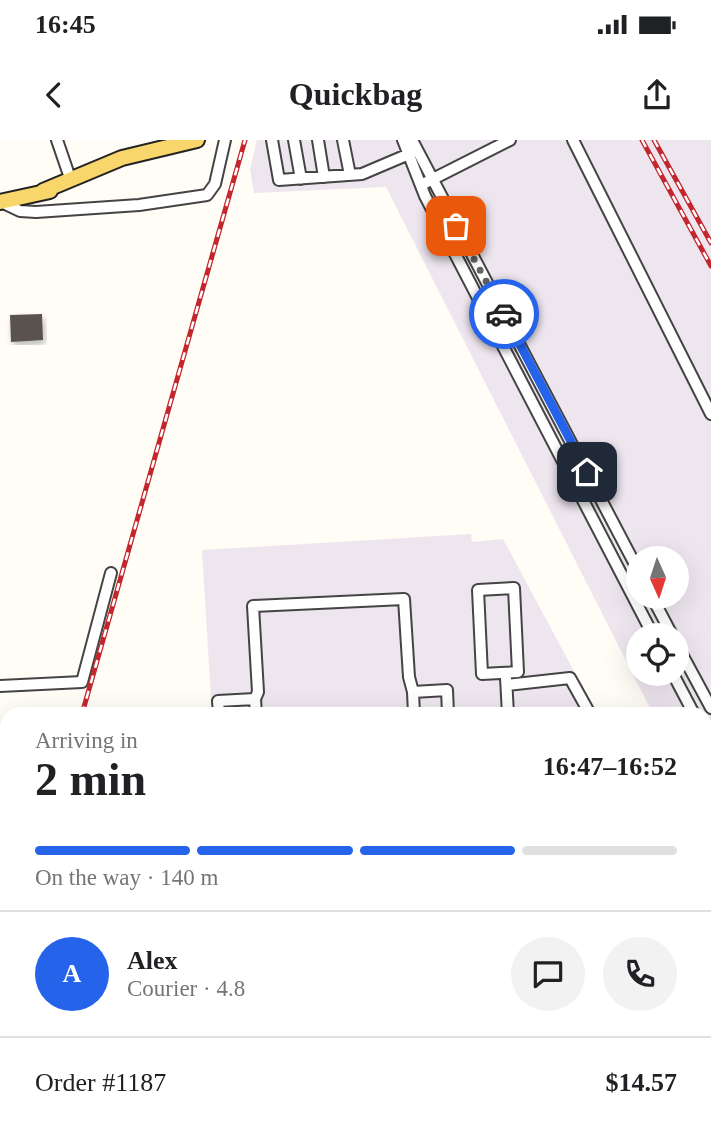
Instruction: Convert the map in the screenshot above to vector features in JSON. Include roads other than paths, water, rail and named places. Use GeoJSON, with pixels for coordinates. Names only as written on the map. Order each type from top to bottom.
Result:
{"type":"FeatureCollection","features":[{"type":"Feature","properties":{"kind":"main road"},"geometry":{"type":"LineString","coordinates":[[43,191],[122,158],[197,140]]}},
{"type":"Feature","properties":{"kind":"main road"},"geometry":{"type":"LineString","coordinates":[[0,202],[66,187],[126,164],[139,156]]}},
{"type":"Feature","properties":{"kind":"street"},"geometry":{"type":"LineString","coordinates":[[57,140],[70,178]]}},
{"type":"Feature","properties":{"kind":"street"},"geometry":{"type":"LineString","coordinates":[[0,202],[20,211],[36,212],[139,205],[207,195],[215,184],[225,140]]}},
{"type":"Feature","properties":{"kind":"street"},"geometry":{"type":"LineString","coordinates":[[272,140],[279,180],[362,174],[409,154]]}},
{"type":"Feature","properties":{"kind":"street"},"geometry":{"type":"LineString","coordinates":[[294,140],[301,178]]}},
{"type":"Feature","properties":{"kind":"street"},"geometry":{"type":"LineString","coordinates":[[317,140],[324,177]]}},
{"type":"Feature","properties":{"kind":"street"},"geometry":{"type":"LineString","coordinates":[[343,140],[350,175]]}},
{"type":"Feature","properties":{"kind":"street"},"geometry":{"type":"LineString","coordinates":[[403,140],[626,548]]}},
{"type":"Feature","properties":{"kind":"street"},"geometry":{"type":"LineString","coordinates":[[412,140],[426,183],[647,623]]}},
{"type":"Feature","properties":{"kind":"street"},"geometry":{"type":"LineString","coordinates":[[426,183],[510,140]]}},
{"type":"Feature","properties":{"kind":"street"},"geometry":{"type":"LineString","coordinates":[[573,140],[711,414]]}},
{"type":"Feature","properties":{"kind":"street"},"geometry":{"type":"LineString","coordinates":[[0,686],[82,682],[111,573]]}},
{"type":"Feature","properties":{"kind":"street"},"geometry":{"type":"LineString","coordinates":[[514,587],[518,671],[506,673],[482,674],[478,590],[514,587]]}},
{"type":"Feature","properties":{"kind":"street"},"geometry":{"type":"LineString","coordinates":[[256,707],[258,692],[253,606],[404,599],[414,707]]}},
{"type":"Feature","properties":{"kind":"street"},"geometry":{"type":"LineString","coordinates":[[689,667],[710,707]]}},
{"type":"Feature","properties":{"kind":"street"},"geometry":{"type":"LineString","coordinates":[[506,673],[509,707]]}},
{"type":"Feature","properties":{"kind":"street"},"geometry":{"type":"LineString","coordinates":[[507,685],[570,678],[586,707]]}},
{"type":"Feature","properties":{"kind":"street"},"geometry":{"type":"LineString","coordinates":[[679,686],[690,707]]}},
{"type":"Feature","properties":{"kind":"street"},"geometry":{"type":"LineString","coordinates":[[413,692],[447,690],[448,707]]}},
{"type":"Feature","properties":{"kind":"street"},"geometry":{"type":"LineString","coordinates":[[218,707],[218,701],[255,699]]}},
{"type":"Feature","properties":{"kind":"railway"},"geometry":{"type":"LineString","coordinates":[[84,707],[245,140]]}},
{"type":"Feature","properties":{"kind":"railway"},"geometry":{"type":"LineString","coordinates":[[642,140],[711,266]]}},
{"type":"Feature","properties":{"kind":"railway"},"geometry":{"type":"LineString","coordinates":[[654,140],[711,243]]}}]}
